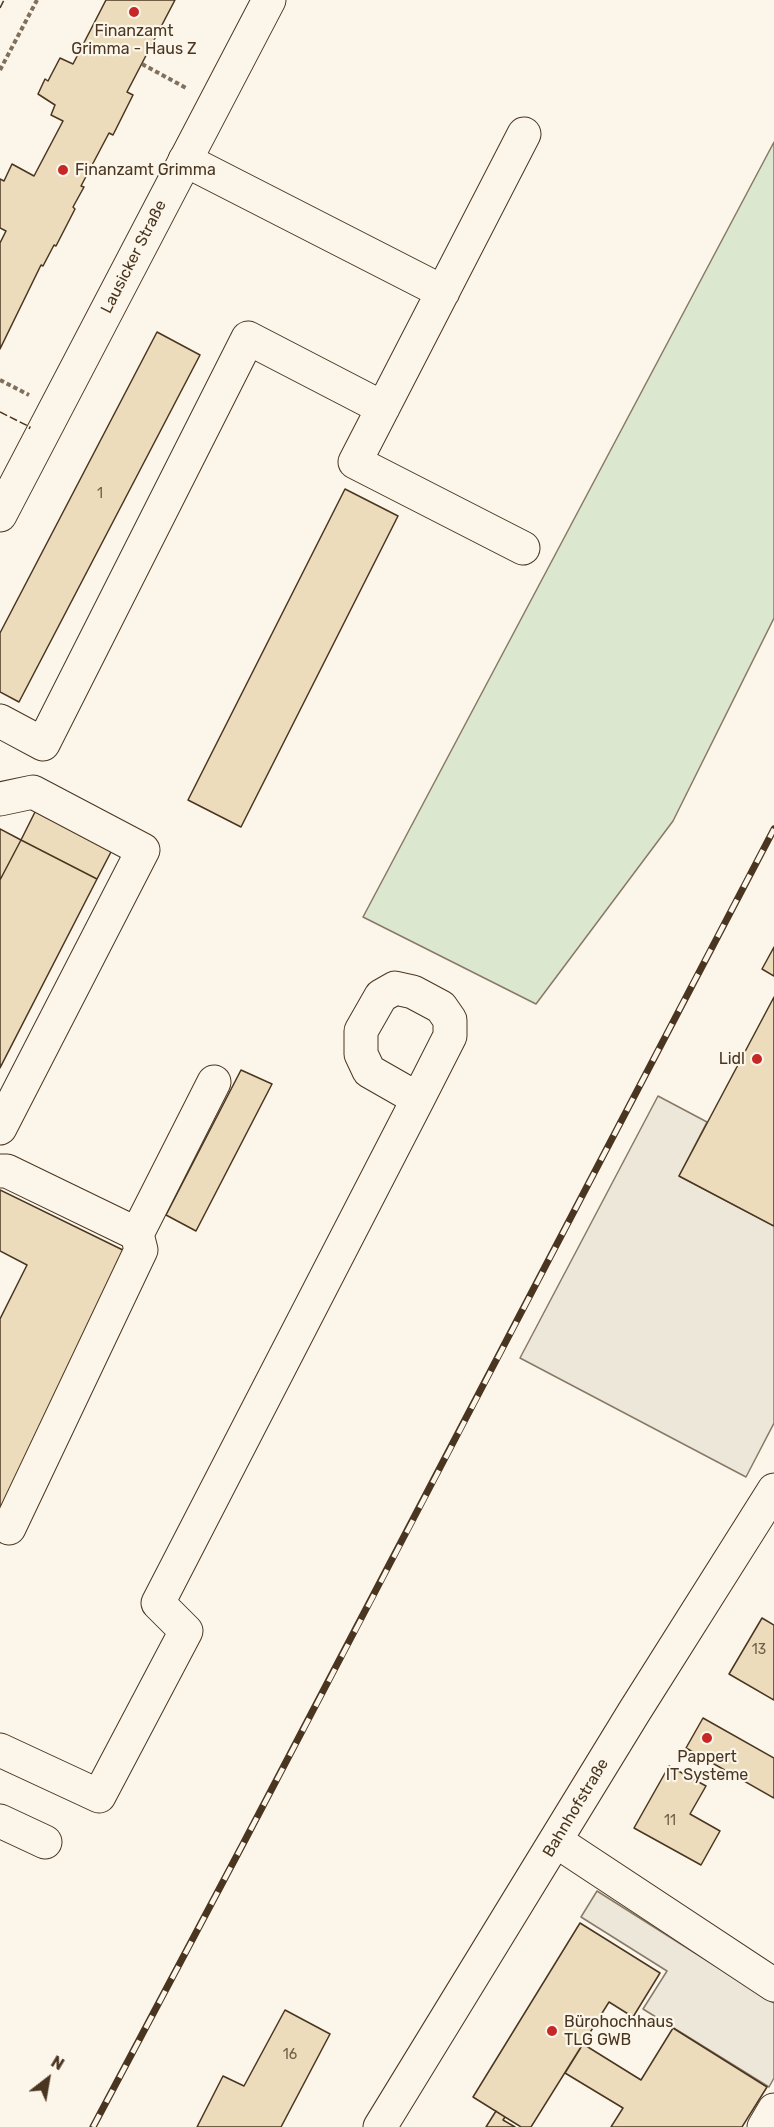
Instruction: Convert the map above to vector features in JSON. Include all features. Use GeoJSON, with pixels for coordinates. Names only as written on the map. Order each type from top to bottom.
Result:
{"type":"FeatureCollection","features":[{"type":"Feature","properties":{"kind":"street","name":"Lausicker Straße"},"geometry":{"type":"LineString","coordinates":[[0,515],[269,0]]}},
{"type":"Feature","properties":{"kind":"street"},"geometry":{"type":"LineString","coordinates":[[523,548],[355,462],[524,134]]}},
{"type":"Feature","properties":{"kind":"street"},"geometry":{"type":"LineString","coordinates":[[185,160],[443,292]]}},
{"type":"Feature","properties":{"kind":"street"},"geometry":{"type":"LineString","coordinates":[[0,721],[43,744],[248,338],[383,408]]}},
{"type":"Feature","properties":{"kind":"street"},"geometry":{"type":"LineString","coordinates":[[0,799],[33,792],[143,850],[0,1128]]}},
{"type":"Feature","properties":{"kind":"street"},"geometry":{"type":"LineString","coordinates":[[9,1528],[141,1250],[137,1234],[214,1082]]}},
{"type":"Feature","properties":{"kind":"street"},"geometry":{"type":"LineString","coordinates":[[0,1750],[99,1796],[186,1631],[158,1603],[418,1099]]}},
{"type":"Feature","properties":{"kind":"street"},"geometry":{"type":"LineString","coordinates":[[0,1171],[7,1171],[137,1234]]}},
{"type":"Feature","properties":{"kind":"street","name":"Bahnhofstraße"},"geometry":{"type":"LineString","coordinates":[[380,2127],[774,1490]]}},
{"type":"Feature","properties":{"kind":"street"},"geometry":{"type":"LineString","coordinates":[[0,1821],[45,1842]]}},
{"type":"Feature","properties":{"kind":"street"},"geometry":{"type":"LineString","coordinates":[[556,1841],[774,1984]]}},
{"type":"Feature","properties":{"kind":"street"},"geometry":{"type":"LineString","coordinates":[[764,2127],[774,2110]]}},
{"type":"Feature","properties":{"kind":"path"},"geometry":{"type":"LineString","coordinates":[[0,70],[37,0]]}},
{"type":"Feature","properties":{"kind":"path"},"geometry":{"type":"LineString","coordinates":[[142,64],[158,73]]}},
{"type":"Feature","properties":{"kind":"green space"},"geometry":{"type":"Polygon","coordinates":[[[774,142],[774,618],[673,821],[536,1004],[363,917],[774,142]]]}},
{"type":"Feature","properties":{"kind":"shaded area"},"geometry":{"type":"Polygon","coordinates":[[[658,1096],[707,1122],[679,1176],[774,1226],[774,1423],[746,1477],[520,1358],[658,1096]]]}},
{"type":"Feature","properties":{"kind":"shaded area"},"geometry":{"type":"Polygon","coordinates":[[[597,1891],[774,2003],[774,2078],[769,2087],[643,2009],[667,1971],[581,1917],[597,1891]]]}},
{"type":"Feature","properties":{"kind":"building","name":"Finanzamt Grimma"},"geometry":{"type":"Polygon","coordinates":[[[106,0],[175,0],[127,92],[133,95],[113,135],[109,133],[81,186],[84,187],[73,207],[75,209],[56,246],[54,245],[43,266],[41,265],[0,349],[0,243],[6,231],[0,228],[0,179],[4,181],[12,164],[34,176],[63,121],[51,115],[55,105],[38,94],[45,79],[48,81],[60,58],[73,64],[106,0]]]}},
{"type":"Feature","properties":{"kind":"building"},"geometry":{"type":"Polygon","coordinates":[[[157,332],[200,355],[19,702],[0,692],[0,633],[157,332]]]}},
{"type":"Feature","properties":{"kind":"building"},"geometry":{"type":"Polygon","coordinates":[[[345,489],[398,516],[241,827],[188,800],[345,489]]]}},
{"type":"Feature","properties":{"kind":"building"},"geometry":{"type":"Polygon","coordinates":[[[36,810],[112,850],[97,879],[21,840],[36,810]]]}},
{"type":"Feature","properties":{"kind":"building"},"geometry":{"type":"Polygon","coordinates":[[[0,829],[21,840],[0,880],[0,829]]]}},
{"type":"Feature","properties":{"kind":"building"},"geometry":{"type":"Polygon","coordinates":[[[21,840],[97,879],[0,1068],[0,880],[21,840]]]}},
{"type":"Feature","properties":{"kind":"building"},"geometry":{"type":"Polygon","coordinates":[[[774,947],[774,976],[762,969],[774,947]]]}},
{"type":"Feature","properties":{"kind":"building","name":"Lidl"},"geometry":{"type":"Polygon","coordinates":[[[774,997],[774,1226],[679,1176],[774,997]]]}},
{"type":"Feature","properties":{"kind":"building"},"geometry":{"type":"Polygon","coordinates":[[[241,1070],[272,1084],[196,1231],[166,1215],[241,1070]]]}},
{"type":"Feature","properties":{"kind":"building"},"geometry":{"type":"Polygon","coordinates":[[[0,1190],[131,1254],[0,1521],[0,1319],[27,1265],[0,1251],[0,1190]]]}},
{"type":"Feature","properties":{"kind":"building"},"geometry":{"type":"Polygon","coordinates":[[[762,1618],[774,1625],[774,1700],[729,1674],[762,1618]]]}},
{"type":"Feature","properties":{"kind":"building"},"geometry":{"type":"Polygon","coordinates":[[[703,1718],[774,1758],[774,1798],[686,1748],[703,1718]]]}},
{"type":"Feature","properties":{"kind":"building"},"geometry":{"type":"Polygon","coordinates":[[[669,1766],[706,1786],[690,1814],[720,1831],[701,1865],[634,1828],[669,1766]]]}},
{"type":"Feature","properties":{"kind":"building","name":"Bürohochhaus TLG GWB"},"geometry":{"type":"Polygon","coordinates":[[[580,1923],[660,1973],[633,2017],[609,2002],[531,2127],[521,2127],[473,2097],[580,1923]]]}},
{"type":"Feature","properties":{"kind":"building"},"geometry":{"type":"Polygon","coordinates":[[[285,2010],[330,2034],[281,2127],[197,2127],[223,2076],[244,2086],[285,2010]]]}},
{"type":"Feature","properties":{"kind":"building"},"geometry":{"type":"Polygon","coordinates":[[[673,2028],[767,2087],[742,2127],[611,2127],[623,2108],[565,2073],[583,2044],[641,2080],[673,2028]]]}},
{"type":"Feature","properties":{"kind":"building"},"geometry":{"type":"Polygon","coordinates":[[[496,2111],[505,2117],[503,2120],[515,2127],[486,2127],[496,2111]]]}},
{"type":"Feature","properties":{"kind":"railway"},"geometry":{"type":"LineString","coordinates":[[93,2127],[774,829]]}},
{"type":"Feature","properties":{"kind":"fence"},"geometry":{"type":"LineString","coordinates":[[0,8],[4,0]]}},
{"type":"Feature","properties":{"kind":"fence"},"geometry":{"type":"LineString","coordinates":[[0,412],[30,427],[29,429]]}},
{"type":"Feature","properties":{"kind":"place","name":"Finanzamt Grimma - Haus Z"},"geometry":{"type":"Point","coordinates":[134,12]}},
{"type":"Feature","properties":{"kind":"place","name":"Finanzamt Grimma"},"geometry":{"type":"Point","coordinates":[63,170]}},
{"type":"Feature","properties":{"kind":"place","name":"Lidl"},"geometry":{"type":"Point","coordinates":[757,1059]}},
{"type":"Feature","properties":{"kind":"place","name":"Pappert IT Systeme"},"geometry":{"type":"Point","coordinates":[707,1738]}},
{"type":"Feature","properties":{"kind":"place","name":"Bürohochhaus TLG GWB"},"geometry":{"type":"Point","coordinates":[552,2031]}}]}
